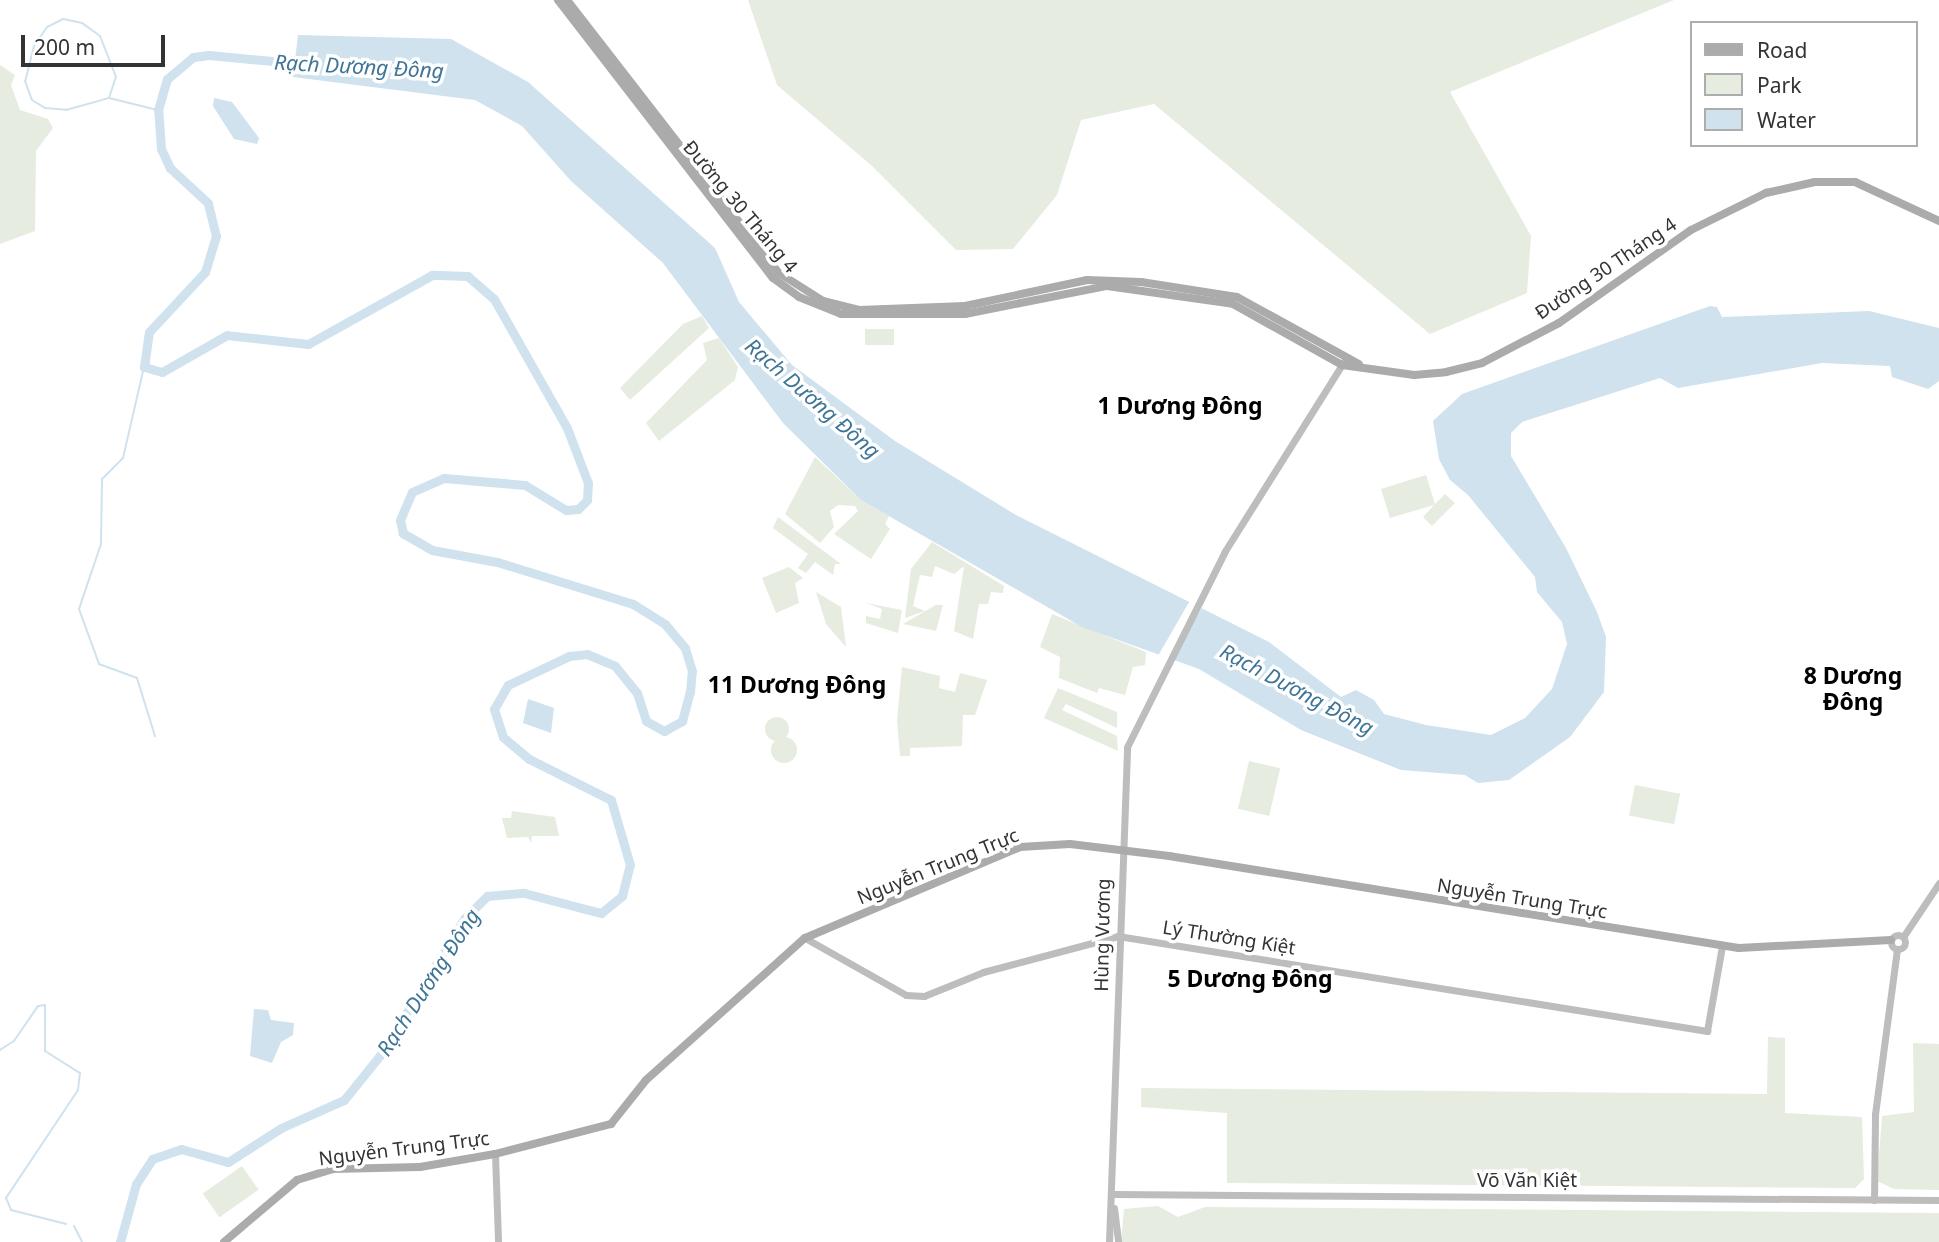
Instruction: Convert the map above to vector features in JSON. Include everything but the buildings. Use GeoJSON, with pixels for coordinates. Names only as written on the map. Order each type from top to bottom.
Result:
{"type":"FeatureCollection","features":[{"type":"Feature","properties":{"kind":"main road","name":"Đường 30 Tháng 4"},"geometry":{"type":"LineString","coordinates":[[562,1],[776,275],[823,301],[859,313],[960,310],[1081,285],[1140,286],[1235,300],[1344,361],[1414,375],[1482,363],[1573,314],[1691,230],[1771,192],[1815,182],[1855,182],[1939,221]]}},
{"type":"Feature","properties":{"kind":"main road","name":"Nguyễn Trung Trực"},"geometry":{"type":"LineString","coordinates":[[225,1242],[297,1180],[334,1169],[420,1167],[495,1154],[617,1120],[646,1080],[805,938],[1020,847],[1064,844],[1121,850],[1722,946],[1891,940]]}},
{"type":"Feature","properties":{"kind":"street","name":"Hùng Vương"},"geometry":{"type":"LineString","coordinates":[[1118,1242],[1114,1194],[1118,936],[1127,747],[1162,671],[1204,592],[1344,361]]}},
{"type":"Feature","properties":{"kind":"street"},"geometry":{"type":"LineString","coordinates":[[1874,1199],[1875,1114],[1897,948],[1939,883]]}},
{"type":"Feature","properties":{"kind":"street","name":"Lý Thường Kiệt"},"geometry":{"type":"LineString","coordinates":[[805,938],[897,992],[924,996],[983,972],[1118,936],[1707,1031],[1722,946]]}},
{"type":"Feature","properties":{"kind":"street","name":"Nguyễn Trung Trực"},"geometry":{"type":"LineString","coordinates":[[1891,940],[1903,937]]}},
{"type":"Feature","properties":{"kind":"street"},"geometry":{"type":"LineString","coordinates":[[1891,940],[1897,948]]}},
{"type":"Feature","properties":{"kind":"street"},"geometry":{"type":"LineString","coordinates":[[495,1154],[498,1242]]}},
{"type":"Feature","properties":{"kind":"street","name":"Võ Văn Kiệt"},"geometry":{"type":"LineString","coordinates":[[1114,1194],[1939,1200]]}},
{"type":"Feature","properties":{"kind":"street","name":"Hùng Vương"},"geometry":{"type":"LineString","coordinates":[[1109,1242],[1114,1207]]}},
{"type":"Feature","properties":{"kind":"green space"},"geometry":{"type":"Polygon","coordinates":[[[748,0],[1674,0],[1450,92],[1531,236],[1527,293],[1430,334],[1154,104],[1081,120],[1057,195],[1013,249],[956,250],[871,165],[777,85],[748,0]]]}},
{"type":"Feature","properties":{"kind":"green space"},"geometry":{"type":"Polygon","coordinates":[[[0,65],[15,75],[11,85],[20,110],[48,119],[53,128],[36,151],[35,231],[0,244],[0,65]]]}},
{"type":"Feature","properties":{"kind":"green space"},"geometry":{"type":"Polygon","coordinates":[[[702,316],[709,328],[630,400],[620,388],[683,324],[702,316]]]}},
{"type":"Feature","properties":{"kind":"green space"},"geometry":{"type":"Polygon","coordinates":[[[865,329],[894,329],[894,345],[865,345],[865,329]]]}},
{"type":"Feature","properties":{"kind":"green space"},"geometry":{"type":"Polygon","coordinates":[[[719,338],[738,367],[735,380],[659,441],[646,423],[707,360],[703,343],[719,338]]]}},
{"type":"Feature","properties":{"kind":"green space"},"geometry":{"type":"Polygon","coordinates":[[[815,457],[861,500],[889,516],[885,524],[890,529],[871,559],[834,534],[858,511],[855,506],[838,505],[830,511],[834,527],[820,543],[785,514],[815,457]]]}},
{"type":"Feature","properties":{"kind":"green space"},"geometry":{"type":"Polygon","coordinates":[[[1426,475],[1435,504],[1445,494],[1455,503],[1432,526],[1423,517],[1434,505],[1390,518],[1381,489],[1426,475]]]}},
{"type":"Feature","properties":{"kind":"green space"},"geometry":{"type":"Polygon","coordinates":[[[778,517],[841,564],[835,564],[833,575],[815,562],[806,573],[798,568],[808,554],[773,528],[778,517]]]}},
{"type":"Feature","properties":{"kind":"green space"},"geometry":{"type":"Polygon","coordinates":[[[932,542],[1004,586],[1003,593],[991,592],[988,604],[979,604],[973,639],[954,631],[964,566],[954,574],[935,566],[932,577],[920,575],[913,606],[925,611],[905,618],[911,569],[932,542]]]}},
{"type":"Feature","properties":{"kind":"green space"},"geometry":{"type":"Polygon","coordinates":[[[789,567],[803,578],[795,583],[799,603],[776,613],[762,578],[789,567]]]}},
{"type":"Feature","properties":{"kind":"green space"},"geometry":{"type":"Polygon","coordinates":[[[816,592],[841,607],[846,647],[826,624],[816,592]]]}},
{"type":"Feature","properties":{"kind":"green space"},"geometry":{"type":"Polygon","coordinates":[[[866,603],[902,610],[898,633],[866,623],[866,616],[880,619],[882,609],[866,603]]]}},
{"type":"Feature","properties":{"kind":"green space"},"geometry":{"type":"Polygon","coordinates":[[[936,605],[943,605],[936,631],[903,624],[936,605]]]}},
{"type":"Feature","properties":{"kind":"green space"},"geometry":{"type":"Polygon","coordinates":[[[1052,614],[1146,652],[1145,665],[1133,667],[1125,695],[1099,688],[1097,693],[1059,678],[1060,657],[1040,647],[1052,614]]]}},
{"type":"Feature","properties":{"kind":"green space"},"geometry":{"type":"Polygon","coordinates":[[[902,667],[940,676],[939,688],[955,692],[960,673],[987,680],[975,715],[963,715],[962,746],[910,748],[910,756],[900,756],[897,720],[902,667]]]}},
{"type":"Feature","properties":{"kind":"green space"},"geometry":{"type":"Polygon","coordinates":[[[1058,688],[1117,712],[1117,728],[1066,704],[1062,710],[1117,736],[1118,751],[1044,718],[1058,688]]]}},
{"type":"Feature","properties":{"kind":"green space"},"geometry":{"type":"Polygon","coordinates":[[[777,717],[785,721],[789,729],[785,737],[777,741],[769,737],[765,729],[769,721],[777,717]]]}},
{"type":"Feature","properties":{"kind":"green space"},"geometry":{"type":"Polygon","coordinates":[[[784,737],[793,741],[797,750],[793,759],[784,763],[775,759],[771,750],[775,741],[784,737]]]}},
{"type":"Feature","properties":{"kind":"green space"},"geometry":{"type":"Polygon","coordinates":[[[1249,761],[1280,768],[1269,816],[1238,809],[1249,761]]]}},
{"type":"Feature","properties":{"kind":"green space"},"geometry":{"type":"Polygon","coordinates":[[[1635,785],[1680,794],[1674,824],[1629,815],[1635,785]]]}},
{"type":"Feature","properties":{"kind":"green space"},"geometry":{"type":"Polygon","coordinates":[[[512,811],[555,817],[559,836],[532,836],[531,843],[528,837],[507,838],[502,818],[511,818],[512,811]]]}},
{"type":"Feature","properties":{"kind":"green space"},"geometry":{"type":"Polygon","coordinates":[[[1768,1037],[1785,1038],[1785,1113],[1862,1117],[1864,1179],[1855,1188],[1227,1183],[1227,1113],[1141,1107],[1141,1088],[1767,1094],[1768,1037]]]}},
{"type":"Feature","properties":{"kind":"green space"},"geometry":{"type":"Polygon","coordinates":[[[1913,1043],[1939,1044],[1939,1190],[1894,1189],[1877,1181],[1882,1116],[1914,1112],[1913,1043]]]}},
{"type":"Feature","properties":{"kind":"green space"},"geometry":{"type":"Polygon","coordinates":[[[242,1166],[259,1190],[219,1217],[203,1194],[242,1166]]]}},
{"type":"Feature","properties":{"kind":"green space"},"geometry":{"type":"Polygon","coordinates":[[[1158,1206],[1178,1217],[1205,1207],[1939,1213],[1939,1242],[1121,1242],[1124,1209],[1158,1206]]]}},
{"type":"Feature","properties":{"kind":"water"},"geometry":{"type":"Polygon","coordinates":[[[298,35],[451,39],[528,82],[715,248],[739,302],[792,365],[895,441],[1016,515],[1269,642],[1341,697],[1356,690],[1374,700],[1384,714],[1426,725],[1491,735],[1525,718],[1552,689],[1567,644],[1562,622],[1537,592],[1535,577],[1468,495],[1450,480],[1439,459],[1433,421],[1462,394],[1710,306],[1717,307],[1722,317],[1869,311],[1939,328],[1939,381],[1928,389],[1892,377],[1890,366],[1822,363],[1678,388],[1660,378],[1522,422],[1511,433],[1511,456],[1566,548],[1597,612],[1606,637],[1604,692],[1570,737],[1509,780],[1478,783],[1465,775],[1401,770],[1301,730],[1199,669],[1082,627],[861,500],[783,423],[663,263],[571,181],[522,126],[475,100],[293,77],[298,35]]]}},
{"type":"Feature","properties":{"kind":"water"},"geometry":{"type":"Polygon","coordinates":[[[214,98],[232,102],[259,138],[257,144],[234,139],[213,106],[214,98]]]}},
{"type":"Feature","properties":{"kind":"water"},"geometry":{"type":"Polygon","coordinates":[[[528,699],[554,708],[551,733],[523,723],[528,699]]]}},
{"type":"Feature","properties":{"kind":"water"},"geometry":{"type":"Polygon","coordinates":[[[254,1009],[268,1010],[271,1020],[294,1023],[293,1035],[281,1042],[272,1063],[250,1056],[254,1009]]]}},
{"type":"Feature","properties":{"kind":"pier"},"geometry":{"type":"Polygon","coordinates":[[[1192,597],[1204,604],[1170,664],[1158,657],[1192,597]]]}},
{"type":"Feature","properties":{"kind":"waterway"},"geometry":{"type":"LineString","coordinates":[[109,98],[116,77],[100,36],[82,23],[63,19],[47,27],[34,46],[25,81],[32,100],[45,108],[66,110],[109,98],[158,110]]}},
{"type":"Feature","properties":{"kind":"waterway","name":"Rạch Dương Đông"},"geometry":{"type":"LineString","coordinates":[[120,1242],[136,1184],[152,1159],[181,1149],[228,1162],[281,1128],[344,1100],[381,1054],[464,919],[487,896],[524,893],[601,913],[622,896],[630,865],[611,800],[529,759],[503,737],[494,709],[508,685],[569,656],[587,654],[615,666],[637,693],[646,721],[664,731],[682,721],[690,692],[692,671],[685,648],[665,624],[633,604],[497,562],[432,550],[403,533],[400,520],[412,492],[444,478],[525,485],[566,510],[578,509],[587,500],[588,483],[567,428],[494,299],[468,276],[432,275],[308,344],[227,335],[162,372],[144,367],[149,332],[205,272],[216,236],[208,203],[170,168],[161,149],[158,110],[167,79],[193,57],[209,55],[305,64]]}},
{"type":"Feature","properties":{"kind":"waterway"},"geometry":{"type":"LineString","coordinates":[[144,367],[123,458],[102,479],[101,544],[79,609],[99,664],[137,678],[155,736]]}},
{"type":"Feature","properties":{"kind":"waterway","name":"Rạch Dương Đông"},"geometry":{"type":"LineString","coordinates":[[0,1050],[14,1041],[38,1006],[45,1005],[45,1051],[80,1073],[78,1090],[6,1198],[11,1210],[66,1224]]}},
{"type":"Feature","properties":{"kind":"waterway","name":"Rạch Dương Đông"},"geometry":{"type":"LineString","coordinates":[[74,1226],[82,1242]]}},
{"type":"Feature","properties":{"kind":"district","name":"1 Dương Đông"},"geometry":{"type":"Point","coordinates":[1180,405]}},
{"type":"Feature","properties":{"kind":"district","name":"11 Dương Đông"},"geometry":{"type":"Point","coordinates":[797,684]}},
{"type":"Feature","properties":{"kind":"district","name":"8 Dương Đông"},"geometry":{"type":"Point","coordinates":[1853,688]}},
{"type":"Feature","properties":{"kind":"district","name":"5 Dương Đông"},"geometry":{"type":"Point","coordinates":[1250,978]}}]}
